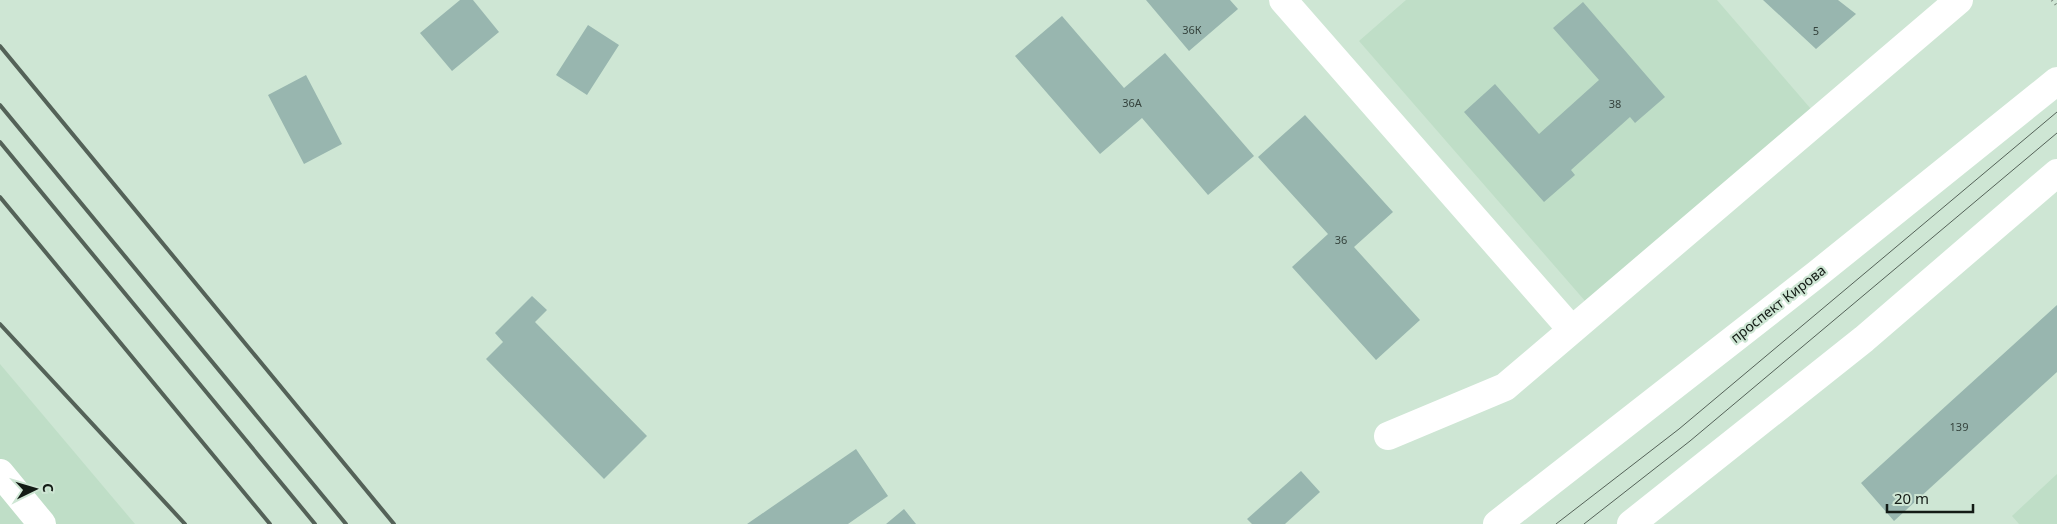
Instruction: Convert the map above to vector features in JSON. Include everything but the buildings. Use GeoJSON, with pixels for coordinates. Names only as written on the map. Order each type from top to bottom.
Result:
{"type":"FeatureCollection","features":[{"type":"Feature","properties":{"kind":"main road"},"geometry":{"type":"LineString","coordinates":[[1283,0],[1572,330]]}},
{"type":"Feature","properties":{"kind":"main road"},"geometry":{"type":"LineString","coordinates":[[1388,436],[1505,387],[1959,0]]}},
{"type":"Feature","properties":{"kind":"main road","name":"проспект Кирова"},"geometry":{"type":"LineString","coordinates":[[1497,524],[1817,274],[2057,81]]}},
{"type":"Feature","properties":{"kind":"main road"},"geometry":{"type":"LineString","coordinates":[[1631,524],[1864,339],[2057,173]]}},
{"type":"Feature","properties":{"kind":"main road"},"geometry":{"type":"LineString","coordinates":[[0,473],[42,524]]}},
{"type":"Feature","properties":{"kind":"path"},"geometry":{"type":"LineString","coordinates":[[2052,0],[2057,6]]}},
{"type":"Feature","properties":{"kind":"shaded area"},"geometry":{"type":"Polygon","coordinates":[[[1406,0],[1717,0],[1823,123],[1599,317],[1359,41],[1406,0]]]}},
{"type":"Feature","properties":{"kind":"shaded area"},"geometry":{"type":"Polygon","coordinates":[[[0,364],[135,524],[0,524],[0,364]]]}},
{"type":"Feature","properties":{"kind":"shaded area"},"geometry":{"type":"Polygon","coordinates":[[[2057,474],[2057,524],[2019,524],[2012,516],[2057,474]]]}},
{"type":"Feature","properties":{"kind":"tram line"},"geometry":{"type":"LineString","coordinates":[[1556,524],[1679,429],[2057,112]]}},
{"type":"Feature","properties":{"kind":"tram line"},"geometry":{"type":"LineString","coordinates":[[1584,524],[1690,441],[2057,133]]}},
{"type":"Feature","properties":{"kind":"railway"},"geometry":{"type":"LineString","coordinates":[[0,46],[394,524]]}},
{"type":"Feature","properties":{"kind":"railway"},"geometry":{"type":"LineString","coordinates":[[0,105],[346,524]]}},
{"type":"Feature","properties":{"kind":"railway"},"geometry":{"type":"LineString","coordinates":[[0,142],[315,524]]}},
{"type":"Feature","properties":{"kind":"railway"},"geometry":{"type":"LineString","coordinates":[[0,197],[270,524]]}},
{"type":"Feature","properties":{"kind":"railway"},"geometry":{"type":"LineString","coordinates":[[0,324],[185,524]]}}]}
